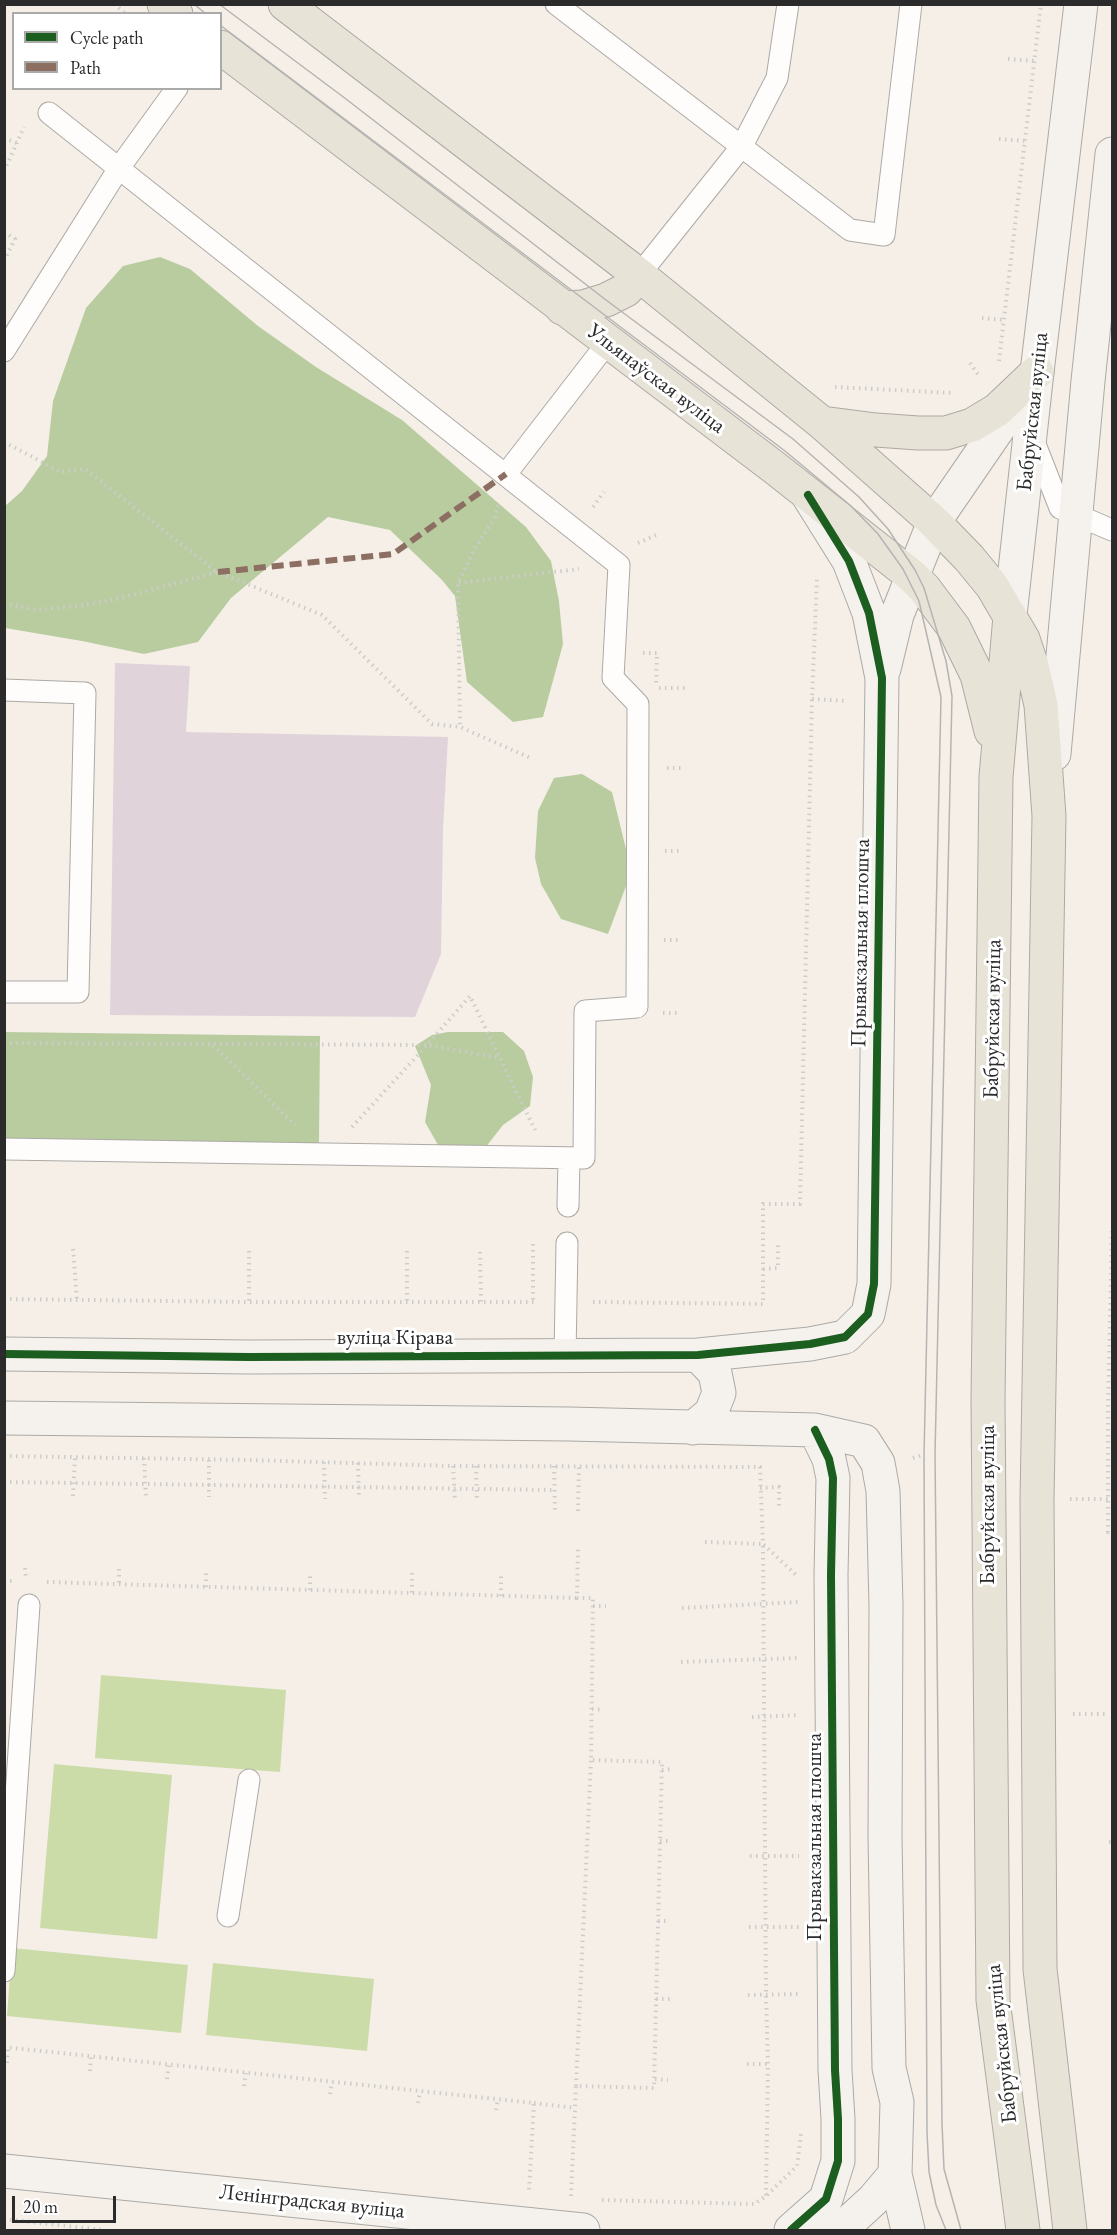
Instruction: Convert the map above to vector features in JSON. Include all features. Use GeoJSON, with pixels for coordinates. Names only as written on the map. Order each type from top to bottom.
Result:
{"type":"FeatureCollection","features":[{"type":"Feature","properties":{"kind":"main road"},"geometry":{"type":"LineString","coordinates":[[285,4],[639,275],[822,423],[934,522],[969,558],[992,585],[1010,615],[996,777]]}},
{"type":"Feature","properties":{"kind":"main road","name":"Ульянаўская вуліца"},"geometry":{"type":"LineString","coordinates":[[222,49],[912,576],[954,628],[977,675],[990,726],[996,777]]}},
{"type":"Feature","properties":{"kind":"main road"},"geometry":{"type":"LineString","coordinates":[[562,308],[582,307],[606,300],[626,290],[639,275]]}},
{"type":"Feature","properties":{"kind":"main road"},"geometry":{"type":"LineString","coordinates":[[822,423],[918,434],[946,433],[972,425],[997,410],[1037,372]]}},
{"type":"Feature","properties":{"kind":"main road","name":"Бабруйская вуліца"},"geometry":{"type":"LineString","coordinates":[[1010,615],[1023,639],[1041,705],[1049,816],[1036,1500],[1040,1969],[1070,2230]]}},
{"type":"Feature","properties":{"kind":"main road","name":"Бабруйская вуліца"},"geometry":{"type":"LineString","coordinates":[[996,777],[987,1400],[993,2000],[1023,2230]]}},
{"type":"Feature","properties":{"kind":"street","name":"Бабруйская вуліца"},"geometry":{"type":"LineString","coordinates":[[1010,615],[1082,4]]}},
{"type":"Feature","properties":{"kind":"street","name":"Бабруйская вуліца"},"geometry":{"type":"LineString","coordinates":[[1049,816],[1076,514],[1113,153]]}},
{"type":"Feature","properties":{"kind":"street"},"geometry":{"type":"LineString","coordinates":[[882,678],[897,615],[934,522],[1037,372]]}},
{"type":"Feature","properties":{"kind":"street","name":"Прывакзальная плошча"},"geometry":{"type":"LineString","coordinates":[[784,1346],[810,1344],[845,1337],[868,1314],[874,1284],[882,678],[869,613],[849,561],[808,495]]}},
{"type":"Feature","properties":{"kind":"street","name":"вуліца Кірава"},"geometry":{"type":"LineString","coordinates":[[4,1353],[249,1356],[698,1355],[784,1346]]}},
{"type":"Feature","properties":{"kind":"street"},"geometry":{"type":"LineString","coordinates":[[693,1428],[711,1413],[719,1393],[715,1373],[698,1355]]}},
{"type":"Feature","properties":{"kind":"street"},"geometry":{"type":"LineString","coordinates":[[4,1418],[568,1424],[815,1431],[864,1442],[878,1463],[883,1491],[889,2068],[897,2102],[895,2175],[908,2230]]}},
{"type":"Feature","properties":{"kind":"street","name":"Прывакзальная плошча"},"geometry":{"type":"LineString","coordinates":[[791,2230],[826,2199],[838,2161],[834,2058],[831,1587],[833,1478],[829,1459],[815,1431]]}},
{"type":"Feature","properties":{"kind":"street","name":"Ленінградская вуліца"},"geometry":{"type":"LineString","coordinates":[[4,2171],[584,2230]]}},
{"type":"Feature","properties":{"kind":"street"},"geometry":{"type":"LineString","coordinates":[[828,2230],[849,2222],[895,2175]]}},
{"type":"Feature","properties":{"kind":"lane"},"geometry":{"type":"LineString","coordinates":[[556,4],[850,230],[884,235],[910,4]]}},
{"type":"Feature","properties":{"kind":"lane"},"geometry":{"type":"LineString","coordinates":[[639,275],[742,146],[777,78],[788,4]]}},
{"type":"Feature","properties":{"kind":"lane"},"geometry":{"type":"LineString","coordinates":[[4,351],[119,168],[176,90]]}},
{"type":"Feature","properties":{"kind":"lane"},"geometry":{"type":"LineString","coordinates":[[4,1149],[584,1158],[585,1011],[637,1007],[638,704],[614,678],[620,565],[49,113]]}},
{"type":"Feature","properties":{"kind":"lane"},"geometry":{"type":"LineString","coordinates":[[506,474],[608,342]]}},
{"type":"Feature","properties":{"kind":"lane"},"geometry":{"type":"LineString","coordinates":[[1031,433],[1060,508],[1113,530]]}},
{"type":"Feature","properties":{"kind":"lane"},"geometry":{"type":"LineString","coordinates":[[4,690],[85,693],[78,992],[4,992]]}},
{"type":"Feature","properties":{"kind":"lane"},"geometry":{"type":"LineString","coordinates":[[559,1158],[568,1206]]}},
{"type":"Feature","properties":{"kind":"lane"},"geometry":{"type":"LineString","coordinates":[[565,1356],[567,1243]]}},
{"type":"Feature","properties":{"kind":"lane"},"geometry":{"type":"LineString","coordinates":[[4,1971],[29,1605]]}},
{"type":"Feature","properties":{"kind":"lane"},"geometry":{"type":"LineString","coordinates":[[228,1917],[249,1780]]}},
{"type":"Feature","properties":{"kind":"path"},"geometry":{"type":"LineString","coordinates":[[998,366],[1041,4]]}},
{"type":"Feature","properties":{"kind":"path"},"geometry":{"type":"LineString","coordinates":[[1008,60],[1035,61]]}},
{"type":"Feature","properties":{"kind":"path"},"geometry":{"type":"LineString","coordinates":[[4,138],[17,143]]}},
{"type":"Feature","properties":{"kind":"path"},"geometry":{"type":"LineString","coordinates":[[999,139],[1026,141]]}},
{"type":"Feature","properties":{"kind":"path"},"geometry":{"type":"LineString","coordinates":[[4,232],[15,239],[4,261]]}},
{"type":"Feature","properties":{"kind":"path"},"geometry":{"type":"LineString","coordinates":[[982,318],[1005,320]]}},
{"type":"Feature","properties":{"kind":"path"},"geometry":{"type":"LineString","coordinates":[[970,363],[981,378]]}},
{"type":"Feature","properties":{"kind":"path"},"geometry":{"type":"LineString","coordinates":[[973,383],[989,372]]}},
{"type":"Feature","properties":{"kind":"path"},"geometry":{"type":"LineString","coordinates":[[827,387],[958,393]]}},
{"type":"Feature","properties":{"kind":"path"},"geometry":{"type":"LineString","coordinates":[[4,442],[61,472],[85,469],[218,572],[322,615],[432,724],[460,727],[533,759]]}},
{"type":"Feature","properties":{"kind":"path"},"geometry":{"type":"LineString","coordinates":[[460,727],[458,583],[475,548],[495,518],[506,474]]}},
{"type":"Feature","properties":{"kind":"path"},"geometry":{"type":"LineString","coordinates":[[593,507],[604,492]]}},
{"type":"Feature","properties":{"kind":"path"},"geometry":{"type":"LineString","coordinates":[[584,500],[602,514]]}},
{"type":"Feature","properties":{"kind":"path"},"geometry":{"type":"LineString","coordinates":[[458,583],[637,564],[636,544],[656,535]]}},
{"type":"Feature","properties":{"kind":"path"},"geometry":{"type":"LineString","coordinates":[[4,1299],[763,1304],[763,1204],[800,1204],[817,568]]}},
{"type":"Feature","properties":{"kind":"path"},"geometry":{"type":"LineString","coordinates":[[4,604],[38,610],[84,605],[113,600],[218,572]]}},
{"type":"Feature","properties":{"kind":"path"},"geometry":{"type":"LineString","coordinates":[[638,652],[657,653],[656,699]]}},
{"type":"Feature","properties":{"kind":"path"},"geometry":{"type":"LineString","coordinates":[[656,687],[685,688]]}},
{"type":"Feature","properties":{"kind":"path"},"geometry":{"type":"LineString","coordinates":[[213,1045],[325,1155],[427,1046],[470,996],[500,1058],[559,1158]]}},
{"type":"Feature","properties":{"kind":"path"},"geometry":{"type":"LineString","coordinates":[[4,1042],[427,1046],[500,1058]]}},
{"type":"Feature","properties":{"kind":"path"},"geometry":{"type":"LineString","coordinates":[[1113,1232],[1108,1532],[1113,1531]]}},
{"type":"Feature","properties":{"kind":"path"},"geometry":{"type":"LineString","coordinates":[[533,1244],[533,1302]]}},
{"type":"Feature","properties":{"kind":"path"},"geometry":{"type":"LineString","coordinates":[[763,1269],[778,1268],[778,1245]]}},
{"type":"Feature","properties":{"kind":"path"},"geometry":{"type":"LineString","coordinates":[[73,1249],[77,1300]]}},
{"type":"Feature","properties":{"kind":"path"},"geometry":{"type":"LineString","coordinates":[[249,1251],[249,1302]]}},
{"type":"Feature","properties":{"kind":"path"},"geometry":{"type":"LineString","coordinates":[[407,1251],[407,1303]]}},
{"type":"Feature","properties":{"kind":"path"},"geometry":{"type":"LineString","coordinates":[[480,1252],[481,1302]]}},
{"type":"Feature","properties":{"kind":"path"},"geometry":{"type":"LineString","coordinates":[[913,1456],[924,1455]]}},
{"type":"Feature","properties":{"kind":"path"},"geometry":{"type":"LineString","coordinates":[[4,1456],[453,1466],[760,1467],[764,1604],[765,1927],[768,2064],[766,2196]]}},
{"type":"Feature","properties":{"kind":"path"},"geometry":{"type":"LineString","coordinates":[[73,1496],[75,1457]]}},
{"type":"Feature","properties":{"kind":"path"},"geometry":{"type":"LineString","coordinates":[[144,1458],[146,1497]]}},
{"type":"Feature","properties":{"kind":"path"},"geometry":{"type":"LineString","coordinates":[[209,1460],[209,1497]]}},
{"type":"Feature","properties":{"kind":"path"},"geometry":{"type":"LineString","coordinates":[[324,1462],[325,1499]]}},
{"type":"Feature","properties":{"kind":"path"},"geometry":{"type":"LineString","coordinates":[[358,1463],[359,1499]]}},
{"type":"Feature","properties":{"kind":"path"},"geometry":{"type":"LineString","coordinates":[[453,1466],[455,1501]]}},
{"type":"Feature","properties":{"kind":"path"},"geometry":{"type":"LineString","coordinates":[[476,1466],[477,1501]]}},
{"type":"Feature","properties":{"kind":"path"},"geometry":{"type":"LineString","coordinates":[[554,1466],[555,1510]]}},
{"type":"Feature","properties":{"kind":"path"},"geometry":{"type":"LineString","coordinates":[[578,1510],[579,1466]]}},
{"type":"Feature","properties":{"kind":"path"},"geometry":{"type":"LineString","coordinates":[[4,1482],[555,1490]]}},
{"type":"Feature","properties":{"kind":"path"},"geometry":{"type":"LineString","coordinates":[[760,1488],[779,1487],[779,1506]]}},
{"type":"Feature","properties":{"kind":"path"},"geometry":{"type":"LineString","coordinates":[[705,1542],[763,1544],[797,1576]]}},
{"type":"Feature","properties":{"kind":"path"},"geometry":{"type":"LineString","coordinates":[[578,1548],[578,1598]]}},
{"type":"Feature","properties":{"kind":"path"},"geometry":{"type":"LineString","coordinates":[[119,1569],[119,1585]]}},
{"type":"Feature","properties":{"kind":"path"},"geometry":{"type":"LineString","coordinates":[[206,1570],[206,1587]]}},
{"type":"Feature","properties":{"kind":"path"},"geometry":{"type":"LineString","coordinates":[[310,1572],[310,1590]]}},
{"type":"Feature","properties":{"kind":"path"},"geometry":{"type":"LineString","coordinates":[[412,1573],[412,1593]]}},
{"type":"Feature","properties":{"kind":"path"},"geometry":{"type":"LineString","coordinates":[[501,1575],[501,1596]]}},
{"type":"Feature","properties":{"kind":"path"},"geometry":{"type":"LineString","coordinates":[[4,1581],[26,1582]]}},
{"type":"Feature","properties":{"kind":"path"},"geometry":{"type":"LineString","coordinates":[[38,1582],[593,1598],[591,1760],[570,2200]]}},
{"type":"Feature","properties":{"kind":"path"},"geometry":{"type":"LineString","coordinates":[[682,1608],[798,1602]]}},
{"type":"Feature","properties":{"kind":"path"},"geometry":{"type":"LineString","coordinates":[[593,1606],[606,1606]]}},
{"type":"Feature","properties":{"kind":"path"},"geometry":{"type":"LineString","coordinates":[[681,1662],[798,1658]]}},
{"type":"Feature","properties":{"kind":"path"},"geometry":{"type":"LineString","coordinates":[[592,1709],[604,1710]]}},
{"type":"Feature","properties":{"kind":"path"},"geometry":{"type":"LineString","coordinates":[[752,1717],[798,1715]]}},
{"type":"Feature","properties":{"kind":"path"},"geometry":{"type":"LineString","coordinates":[[576,2086],[654,2088],[655,2079],[662,1761],[591,1760]]}},
{"type":"Feature","properties":{"kind":"path"},"geometry":{"type":"LineString","coordinates":[[662,1770],[673,1769]]}},
{"type":"Feature","properties":{"kind":"path"},"geometry":{"type":"LineString","coordinates":[[660,1841],[672,1841]]}},
{"type":"Feature","properties":{"kind":"path"},"geometry":{"type":"LineString","coordinates":[[750,1856],[800,1856]]}},
{"type":"Feature","properties":{"kind":"path"},"geometry":{"type":"LineString","coordinates":[[658,1922],[670,1921]]}},
{"type":"Feature","properties":{"kind":"path"},"geometry":{"type":"LineString","coordinates":[[749,1927],[801,1928]]}},
{"type":"Feature","properties":{"kind":"path"},"geometry":{"type":"LineString","coordinates":[[748,1995],[801,1994]]}},
{"type":"Feature","properties":{"kind":"path"},"geometry":{"type":"LineString","coordinates":[[656,1999],[670,1999]]}},
{"type":"Feature","properties":{"kind":"path"},"geometry":{"type":"LineString","coordinates":[[7,2063],[6,2047],[575,2108]]}},
{"type":"Feature","properties":{"kind":"path"},"geometry":{"type":"LineString","coordinates":[[90,2071],[91,2056]]}},
{"type":"Feature","properties":{"kind":"path"},"geometry":{"type":"LineString","coordinates":[[167,2079],[169,2064]]}},
{"type":"Feature","properties":{"kind":"path"},"geometry":{"type":"LineString","coordinates":[[747,2064],[768,2064]]}},
{"type":"Feature","properties":{"kind":"path"},"geometry":{"type":"LineString","coordinates":[[244,2086],[246,2073]]}},
{"type":"Feature","properties":{"kind":"path"},"geometry":{"type":"LineString","coordinates":[[655,2079],[668,2080]]}},
{"type":"Feature","properties":{"kind":"path"},"geometry":{"type":"LineString","coordinates":[[330,2094],[332,2082]]}},
{"type":"Feature","properties":{"kind":"path"},"geometry":{"type":"LineString","coordinates":[[621,2087],[621,2096]]}},
{"type":"Feature","properties":{"kind":"path"},"geometry":{"type":"LineString","coordinates":[[418,2103],[420,2091]]}},
{"type":"Feature","properties":{"kind":"path"},"geometry":{"type":"LineString","coordinates":[[496,2110],[498,2099]]}},
{"type":"Feature","properties":{"kind":"path"},"geometry":{"type":"LineString","coordinates":[[529,2197],[534,2103]]}},
{"type":"Feature","properties":{"kind":"path"},"geometry":{"type":"LineString","coordinates":[[4,2219],[103,2230]]}},
{"type":"Feature","properties":{"kind":"shaded area"},"geometry":{"type":"Polygon","coordinates":[[[115,663],[190,666],[186,732],[448,737],[443,830],[441,954],[415,1017],[110,1015],[115,663]]]}},
{"type":"Feature","properties":{"kind":"green space"},"geometry":{"type":"Polygon","coordinates":[[[160,257],[190,269],[258,326],[316,367],[402,420],[526,527],[551,561],[559,601],[563,644],[543,717],[513,722],[467,682],[455,596],[442,580],[390,530],[328,517],[231,598],[198,642],[144,654],[5,628],[5,506],[22,491],[47,456],[53,401],[86,308],[123,266],[160,257]]]}},
{"type":"Feature","properties":{"kind":"green space"},"geometry":{"type":"Polygon","coordinates":[[[582,774],[612,792],[627,853],[626,886],[608,934],[561,919],[541,884],[535,858],[538,811],[554,778],[582,774]]]}},
{"type":"Feature","properties":{"kind":"green space"},"geometry":{"type":"Polygon","coordinates":[[[5,1032],[320,1036],[319,1143],[5,1139],[5,1032]]]}},
{"type":"Feature","properties":{"kind":"green space"},"geometry":{"type":"Polygon","coordinates":[[[448,1032],[503,1032],[524,1051],[533,1077],[530,1106],[503,1125],[485,1148],[442,1152],[425,1122],[431,1085],[415,1046],[432,1035],[448,1032]]]}},
{"type":"Feature","properties":{"kind":"green space"},"geometry":{"type":"Polygon","coordinates":[[[101,1675],[286,1690],[280,1772],[95,1758],[101,1675]]]}},
{"type":"Feature","properties":{"kind":"green space"},"geometry":{"type":"Polygon","coordinates":[[[54,1764],[172,1775],[157,1939],[40,1928],[54,1764]]]}},
{"type":"Feature","properties":{"kind":"green space"},"geometry":{"type":"Polygon","coordinates":[[[12,1948],[188,1965],[181,2033],[7,2016],[12,1948]]]}},
{"type":"Feature","properties":{"kind":"green space"},"geometry":{"type":"Polygon","coordinates":[[[213,1963],[374,1979],[367,2051],[206,2035],[213,1963]]]}},
{"type":"Feature","properties":{"kind":"tram line"},"geometry":{"type":"LineString","coordinates":[[194,4],[204,12]]}},
{"type":"Feature","properties":{"kind":"tram line"},"geometry":{"type":"LineString","coordinates":[[219,4],[606,300],[793,439],[859,497],[888,529],[924,588],[946,661],[952,696],[935,1454],[942,2124],[944,2169],[961,2230]]}},
{"type":"Feature","properties":{"kind":"tram line"},"geometry":{"type":"LineString","coordinates":[[222,27],[785,451],[851,506],[878,534],[903,569],[919,601],[941,697],[924,1455],[927,2132],[929,2172],[936,2205],[946,2230]]}},
{"type":"Feature","properties":{"kind":"marked path"},"geometry":{"type":"LineString","coordinates":[[218,572],[393,554],[506,474]]}},
{"type":"Feature","properties":{"kind":"cycle path"},"geometry":{"type":"LineString","coordinates":[[4,1354],[249,1357],[698,1355],[810,1344],[845,1337],[868,1314],[874,1284],[882,678],[869,613],[849,561],[808,495]]}},
{"type":"Feature","properties":{"kind":"cycle path"},"geometry":{"type":"LineString","coordinates":[[791,2230],[826,2199],[838,2161],[835,2070],[831,1575],[833,1478],[829,1459],[815,1430]]}}]}
